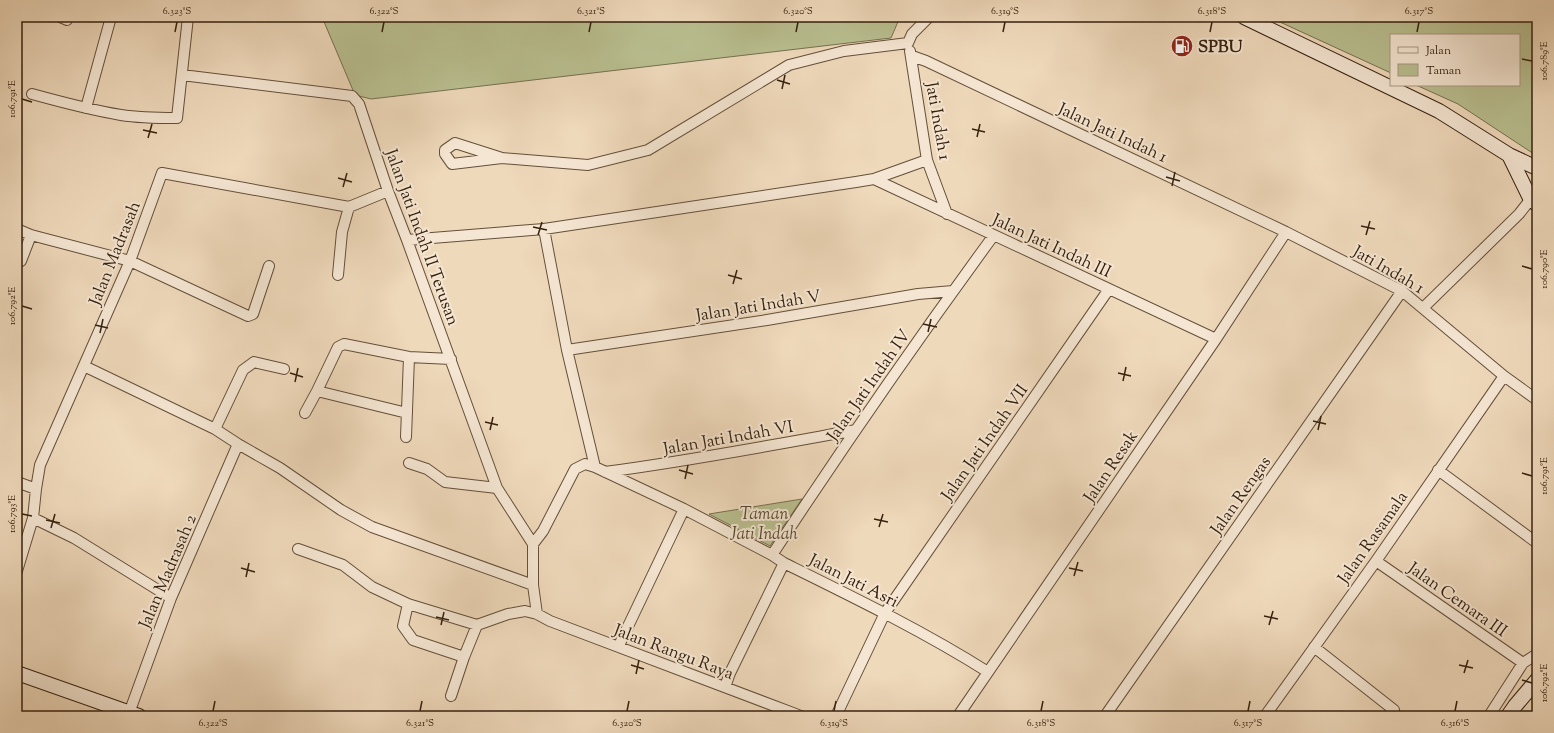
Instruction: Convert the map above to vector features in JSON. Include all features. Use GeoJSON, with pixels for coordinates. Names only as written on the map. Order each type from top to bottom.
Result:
{"type":"FeatureCollection","features":[{"type":"Feature","properties":{"kind":"main road"},"geometry":{"type":"LineString","coordinates":[[1244,17],[1439,111],[1509,155],[1537,168]]}},
{"type":"Feature","properties":{"kind":"main road"},"geometry":{"type":"LineString","coordinates":[[1509,155],[1535,198]]}},
{"type":"Feature","properties":{"kind":"main road"},"geometry":{"type":"LineString","coordinates":[[17,673],[132,715]]}},
{"type":"Feature","properties":{"kind":"main road"},"geometry":{"type":"LineString","coordinates":[[1508,716],[1537,680]]}},
{"type":"Feature","properties":{"kind":"street"},"geometry":{"type":"LineString","coordinates":[[86,108],[111,17]]}},
{"type":"Feature","properties":{"kind":"street"},"geometry":{"type":"LineString","coordinates":[[32,94],[86,108],[122,115],[150,118],[176,118],[188,17]]}},
{"type":"Feature","properties":{"kind":"street"},"geometry":{"type":"LineString","coordinates":[[502,158],[455,143],[445,150],[444,154],[452,164],[502,158],[588,165],[648,150],[789,65],[844,51],[908,43],[912,34],[929,17]]}},
{"type":"Feature","properties":{"kind":"street","name":"Jati Indah 1"},"geometry":{"type":"LineString","coordinates":[[908,43],[912,56],[927,160],[947,214]]}},
{"type":"Feature","properties":{"kind":"street","name":"Jalan Jati Indah 1"},"geometry":{"type":"LineString","coordinates":[[912,56],[926,61],[1286,232]]}},
{"type":"Feature","properties":{"kind":"street","name":"Jalan Jati Indah II Terusan"},"geometry":{"type":"LineString","coordinates":[[182,75],[352,96],[359,104],[388,191],[451,359],[497,488],[533,544]]}},
{"type":"Feature","properties":{"kind":"street"},"geometry":{"type":"LineString","coordinates":[[407,240],[544,229],[874,179],[927,160]]}},
{"type":"Feature","properties":{"kind":"street","name":"Jalan Madrasah"},"geometry":{"type":"LineString","coordinates":[[17,571],[32,518],[40,465],[130,261],[162,173],[349,207]]}},
{"type":"Feature","properties":{"kind":"street","name":"Jalan Jati Indah III"},"geometry":{"type":"LineString","coordinates":[[874,179],[1216,339]]}},
{"type":"Feature","properties":{"kind":"street"},"geometry":{"type":"LineString","coordinates":[[338,275],[342,232],[349,207],[388,191]]}},
{"type":"Feature","properties":{"kind":"street"},"geometry":{"type":"LineString","coordinates":[[1423,308],[1535,198]]}},
{"type":"Feature","properties":{"kind":"street"},"geometry":{"type":"LineString","coordinates":[[17,229],[31,235],[130,261],[248,316],[253,314],[269,266]]}},
{"type":"Feature","properties":{"kind":"street"},"geometry":{"type":"LineString","coordinates":[[544,229],[567,350],[595,467]]}},
{"type":"Feature","properties":{"kind":"street","name":"Jati Indah 1"},"geometry":{"type":"LineString","coordinates":[[1286,232],[1402,291],[1504,376],[1537,400]]}},
{"type":"Feature","properties":{"kind":"street","name":"Jalan Resak"},"geometry":{"type":"LineString","coordinates":[[958,716],[1216,339],[1286,232]]}},
{"type":"Feature","properties":{"kind":"street"},"geometry":{"type":"LineString","coordinates":[[21,262],[31,235]]}},
{"type":"Feature","properties":{"kind":"street","name":"Jalan Jati Indah IV"},"geometry":{"type":"LineString","coordinates":[[772,555],[856,430],[994,235]]}},
{"type":"Feature","properties":{"kind":"street","name":"Jalan Jati Indah VII"},"geometry":{"type":"LineString","coordinates":[[836,716],[885,613],[1109,289]]}},
{"type":"Feature","properties":{"kind":"street","name":"Jalan Jati Indah V"},"geometry":{"type":"LineString","coordinates":[[567,350],[767,320],[918,294],[953,291]]}},
{"type":"Feature","properties":{"kind":"street","name":"Jalan Rengas"},"geometry":{"type":"LineString","coordinates":[[1105,716],[1402,291]]}},
{"type":"Feature","properties":{"kind":"street"},"geometry":{"type":"LineString","coordinates":[[305,413],[338,347],[344,344],[409,357],[451,359]]}},
{"type":"Feature","properties":{"kind":"street"},"geometry":{"type":"LineString","coordinates":[[406,437],[409,357]]}},
{"type":"Feature","properties":{"kind":"street"},"geometry":{"type":"LineString","coordinates":[[215,429],[244,370],[254,362],[284,369]]}},
{"type":"Feature","properties":{"kind":"street"},"geometry":{"type":"LineString","coordinates":[[84,366],[215,429],[280,468],[341,510],[372,526],[533,585]]}},
{"type":"Feature","properties":{"kind":"street","name":"Jalan Rasamala"},"geometry":{"type":"LineString","coordinates":[[1265,716],[1376,561],[1504,376]]}},
{"type":"Feature","properties":{"kind":"street"},"geometry":{"type":"LineString","coordinates":[[317,391],[407,413]]}},
{"type":"Feature","properties":{"kind":"street","name":"Jalan Jati Indah VI"},"geometry":{"type":"LineString","coordinates":[[604,472],[737,452],[856,430]]}},
{"type":"Feature","properties":{"kind":"street","name":"Jalan Madrasah 2"},"geometry":{"type":"LineString","coordinates":[[132,715],[171,598],[238,444]]}},
{"type":"Feature","properties":{"kind":"street"},"geometry":{"type":"LineString","coordinates":[[409,463],[427,469],[445,482],[497,488]]}},
{"type":"Feature","properties":{"kind":"street"},"geometry":{"type":"LineString","coordinates":[[298,549],[343,565],[372,586],[408,604],[477,625],[508,614],[525,611],[537,614],[533,585],[533,544],[543,531],[575,469],[585,464],[595,467]]}},
{"type":"Feature","properties":{"kind":"street","name":"Jalan Jati Asri"},"geometry":{"type":"LineString","coordinates":[[595,467],[684,509],[772,555],[784,563],[885,613],[968,659],[988,672]]}},
{"type":"Feature","properties":{"kind":"street"},"geometry":{"type":"LineString","coordinates":[[1438,470],[1537,543]]}},
{"type":"Feature","properties":{"kind":"street"},"geometry":{"type":"LineString","coordinates":[[17,482],[36,489]]}},
{"type":"Feature","properties":{"kind":"street"},"geometry":{"type":"LineString","coordinates":[[619,647],[684,509]]}},
{"type":"Feature","properties":{"kind":"street"},"geometry":{"type":"LineString","coordinates":[[32,518],[74,538],[171,598]]}},
{"type":"Feature","properties":{"kind":"street","name":"Jalan Cemara III"},"geometry":{"type":"LineString","coordinates":[[1376,561],[1522,663]]}},
{"type":"Feature","properties":{"kind":"street"},"geometry":{"type":"LineString","coordinates":[[725,687],[730,673],[784,563]]}},
{"type":"Feature","properties":{"kind":"street"},"geometry":{"type":"LineString","coordinates":[[408,604],[403,626],[413,640],[464,657]]}},
{"type":"Feature","properties":{"kind":"street","name":"Jalan Rangu Raya"},"geometry":{"type":"LineString","coordinates":[[537,614],[550,621],[801,716]]}},
{"type":"Feature","properties":{"kind":"street"},"geometry":{"type":"LineString","coordinates":[[451,696],[464,657],[477,625]]}},
{"type":"Feature","properties":{"kind":"street"},"geometry":{"type":"LineString","coordinates":[[1314,648],[1394,710],[1395,716]]}},
{"type":"Feature","properties":{"kind":"street"},"geometry":{"type":"LineString","coordinates":[[1490,716],[1522,663],[1537,654]]}},
{"type":"Feature","properties":{"kind":"green space"},"geometry":{"type":"Polygon","coordinates":[[[322,17],[900,17],[891,38],[371,99],[355,95],[322,17]]]}},
{"type":"Feature","properties":{"kind":"green space"},"geometry":{"type":"Polygon","coordinates":[[[1269,17],[1537,17],[1537,156],[1458,104],[1418,86],[1520,86],[1520,34],[1390,34],[1390,73],[1269,17]]]}},
{"type":"Feature","properties":{"kind":"green space","name":"Taman Jati Indah"},"geometry":{"type":"Polygon","coordinates":[[[802,499],[770,546],[709,514],[802,499]]]}},
{"type":"Feature","properties":{"kind":"place","name":"SPBU"},"geometry":{"type":"Point","coordinates":[1182,46]}}]}
